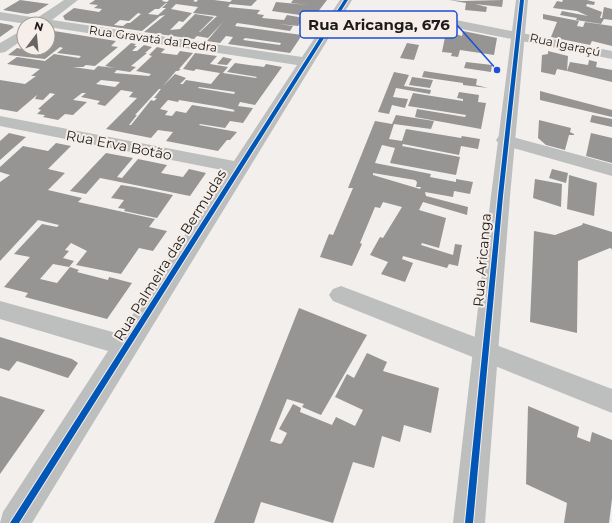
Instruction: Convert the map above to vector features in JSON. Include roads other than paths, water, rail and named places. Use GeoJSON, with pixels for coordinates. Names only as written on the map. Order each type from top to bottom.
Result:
{"type":"FeatureCollection","features":[{"type":"Feature","properties":{"kind":"street"},"geometry":{"type":"LineString","coordinates":[[48,16],[72,0]]}},
{"type":"Feature","properties":{"kind":"street","name":"Rua Palmeira das Bermudas"},"geometry":{"type":"LineString","coordinates":[[14,523],[305,62],[346,0]]}},
{"type":"Feature","properties":{"kind":"street","name":"Rua Aricanga"},"geometry":{"type":"LineString","coordinates":[[469,523],[505,140],[522,0]]}},
{"type":"Feature","properties":{"kind":"street","name":"Rua Gravatá da Pedra"},"geometry":{"type":"LineString","coordinates":[[0,16],[16,19]]}},
{"type":"Feature","properties":{"kind":"street","name":"Rua Igaraçú"},"geometry":{"type":"LineString","coordinates":[[421,17],[612,55]]}},
{"type":"Feature","properties":{"kind":"street","name":"Rua Gravatá da Pedra"},"geometry":{"type":"LineString","coordinates":[[56,26],[305,62]]}},
{"type":"Feature","properties":{"kind":"street"},"geometry":{"type":"LineString","coordinates":[[0,49],[16,38]]}},
{"type":"Feature","properties":{"kind":"street","name":"Rua Erva Botão"},"geometry":{"type":"LineString","coordinates":[[0,121],[239,168]]}},
{"type":"Feature","properties":{"kind":"street"},"geometry":{"type":"LineString","coordinates":[[505,140],[612,170]]}},
{"type":"Feature","properties":{"kind":"street"},"geometry":{"type":"LineString","coordinates":[[342,296],[612,401]]}},
{"type":"Feature","properties":{"kind":"street"},"geometry":{"type":"LineString","coordinates":[[0,310],[126,346]]}},
{"type":"Feature","properties":{"kind":"place","name":"Rua Aricanga, 676"},"geometry":{"type":"Point","coordinates":[497,70]}}]}
